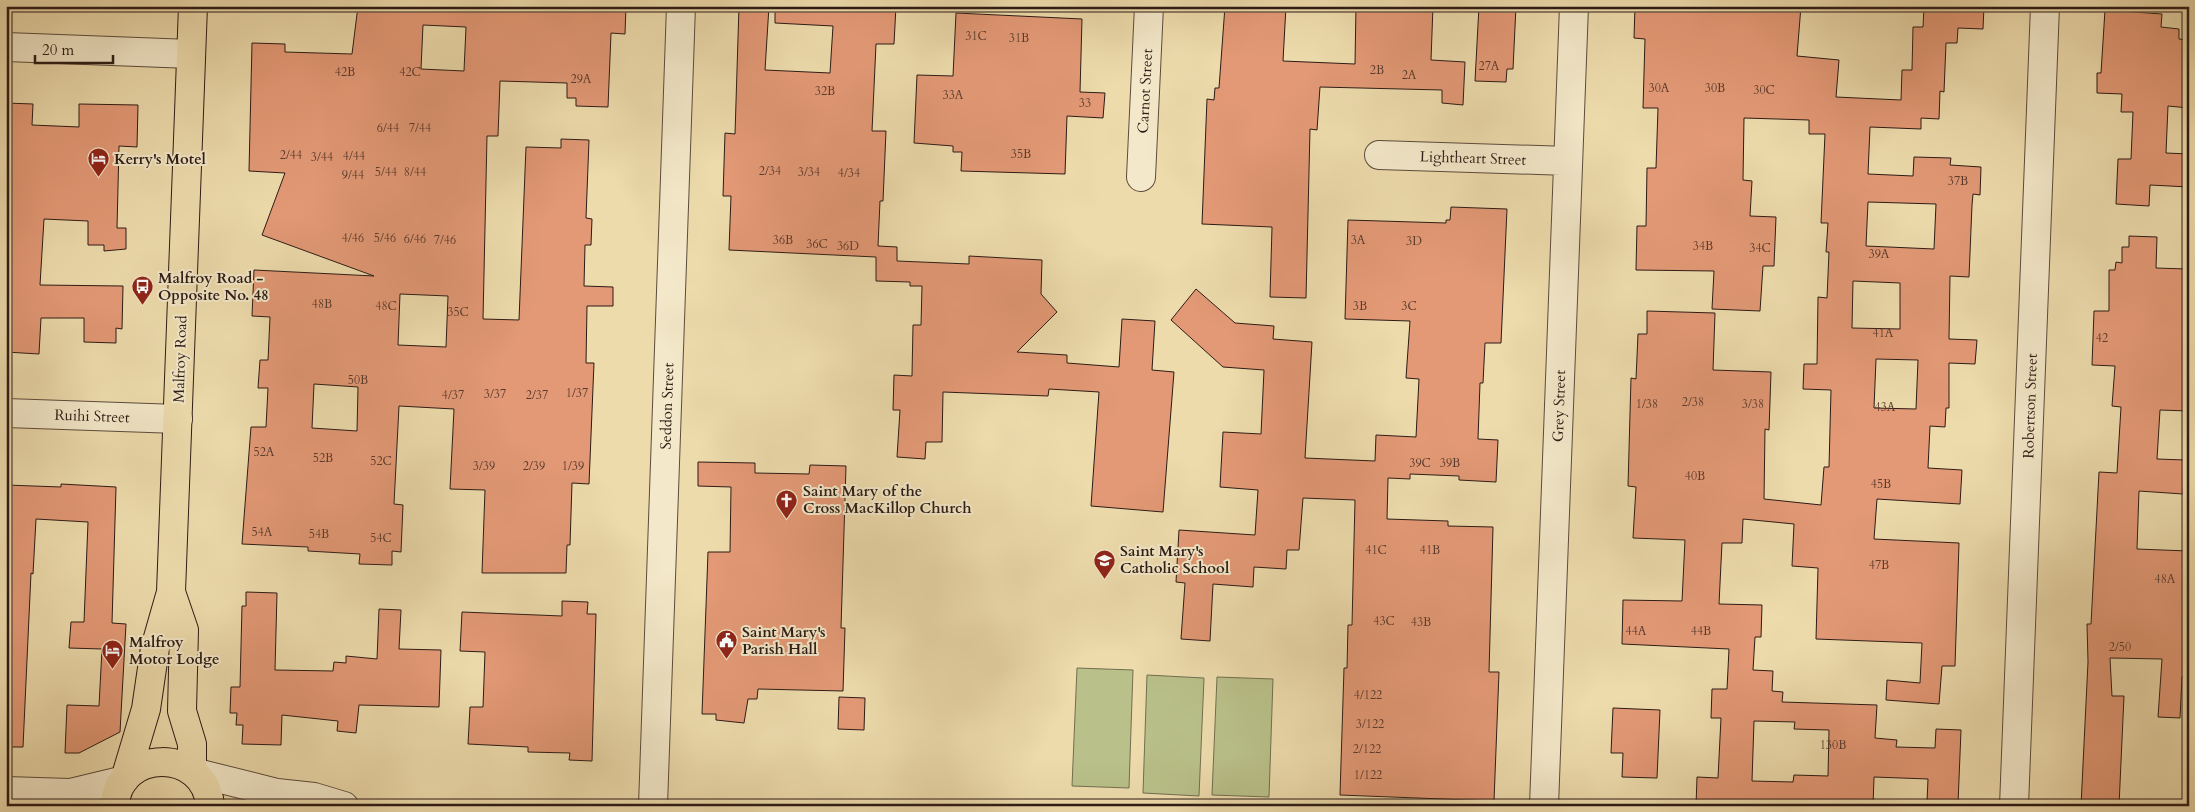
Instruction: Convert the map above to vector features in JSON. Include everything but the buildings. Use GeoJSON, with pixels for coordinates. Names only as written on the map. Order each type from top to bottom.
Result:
{"type":"FeatureCollection","features":[{"type":"Feature","properties":{"kind":"main road","name":"Malfroy Road"},"geometry":{"type":"LineString","coordinates":[[115,806],[118,791],[125,779],[146,710],[151,688],[155,648],[171,592],[193,6]]}},
{"type":"Feature","properties":{"kind":"main road","name":"Malfroy Road"},"geometry":{"type":"LineString","coordinates":[[171,592],[184,630],[182,711],[192,744],[193,772]]}},
{"type":"Feature","properties":{"kind":"main road"},"geometry":{"type":"LineString","coordinates":[[125,779],[136,769],[150,763],[164,761],[179,764],[193,772],[207,791],[210,806]]}},
{"type":"Feature","properties":{"kind":"street","name":"Seddon Street"},"geometry":{"type":"LineString","coordinates":[[653,806],[681,6]]}},
{"type":"Feature","properties":{"kind":"street","name":"Carnot Street"},"geometry":{"type":"LineString","coordinates":[[1141,176],[1148,6]]}},
{"type":"Feature","properties":{"kind":"street","name":"Grey Street"},"geometry":{"type":"LineString","coordinates":[[1544,806],[1574,6]]}},
{"type":"Feature","properties":{"kind":"street","name":"Robertson Street"},"geometry":{"type":"LineString","coordinates":[[2014,806],[2045,6]]}},
{"type":"Feature","properties":{"kind":"street"},"geometry":{"type":"LineString","coordinates":[[6,47],[191,54]]}},
{"type":"Feature","properties":{"kind":"street","name":"Lightheart Street"},"geometry":{"type":"LineString","coordinates":[[1379,155],[1568,161]]}},
{"type":"Feature","properties":{"kind":"street","name":"Ruihi Street"},"geometry":{"type":"LineString","coordinates":[[6,413],[178,419]]}},
{"type":"Feature","properties":{"kind":"street"},"geometry":{"type":"LineString","coordinates":[[193,772],[277,793],[314,797],[344,806]]}},
{"type":"Feature","properties":{"kind":"street"},"geometry":{"type":"LineString","coordinates":[[6,792],[70,793],[125,779]]}},
{"type":"Feature","properties":{"kind":"green space"},"geometry":{"type":"Polygon","coordinates":[[[1077,668],[1133,670],[1129,788],[1072,786],[1077,668]]]}},
{"type":"Feature","properties":{"kind":"green space"},"geometry":{"type":"Polygon","coordinates":[[[1147,675],[1204,678],[1199,796],[1143,793],[1147,675]]]}},
{"type":"Feature","properties":{"kind":"green space"},"geometry":{"type":"Polygon","coordinates":[[[1217,677],[1273,679],[1269,797],[1212,795],[1217,677]]]}},
{"type":"Feature","properties":{"kind":"place","name":"Kerry's Motel"},"geometry":{"type":"Point","coordinates":[98,178]}},
{"type":"Feature","properties":{"kind":"place","name":"Malfroy Road - Opposite No. 48"},"geometry":{"type":"Point","coordinates":[142,306]}},
{"type":"Feature","properties":{"kind":"place","name":"Saint Mary of the Cross MacKillop Church"},"geometry":{"type":"Point","coordinates":[787,519]}},
{"type":"Feature","properties":{"kind":"place","name":"Saint Mary's Catholic School"},"geometry":{"type":"Point","coordinates":[1104,579]}},
{"type":"Feature","properties":{"kind":"place","name":"Saint Mary's Parish Hall"},"geometry":{"type":"Point","coordinates":[726,660]}},
{"type":"Feature","properties":{"kind":"place","name":"Malfroy Motor Lodge"},"geometry":{"type":"Point","coordinates":[113,670]}}]}
